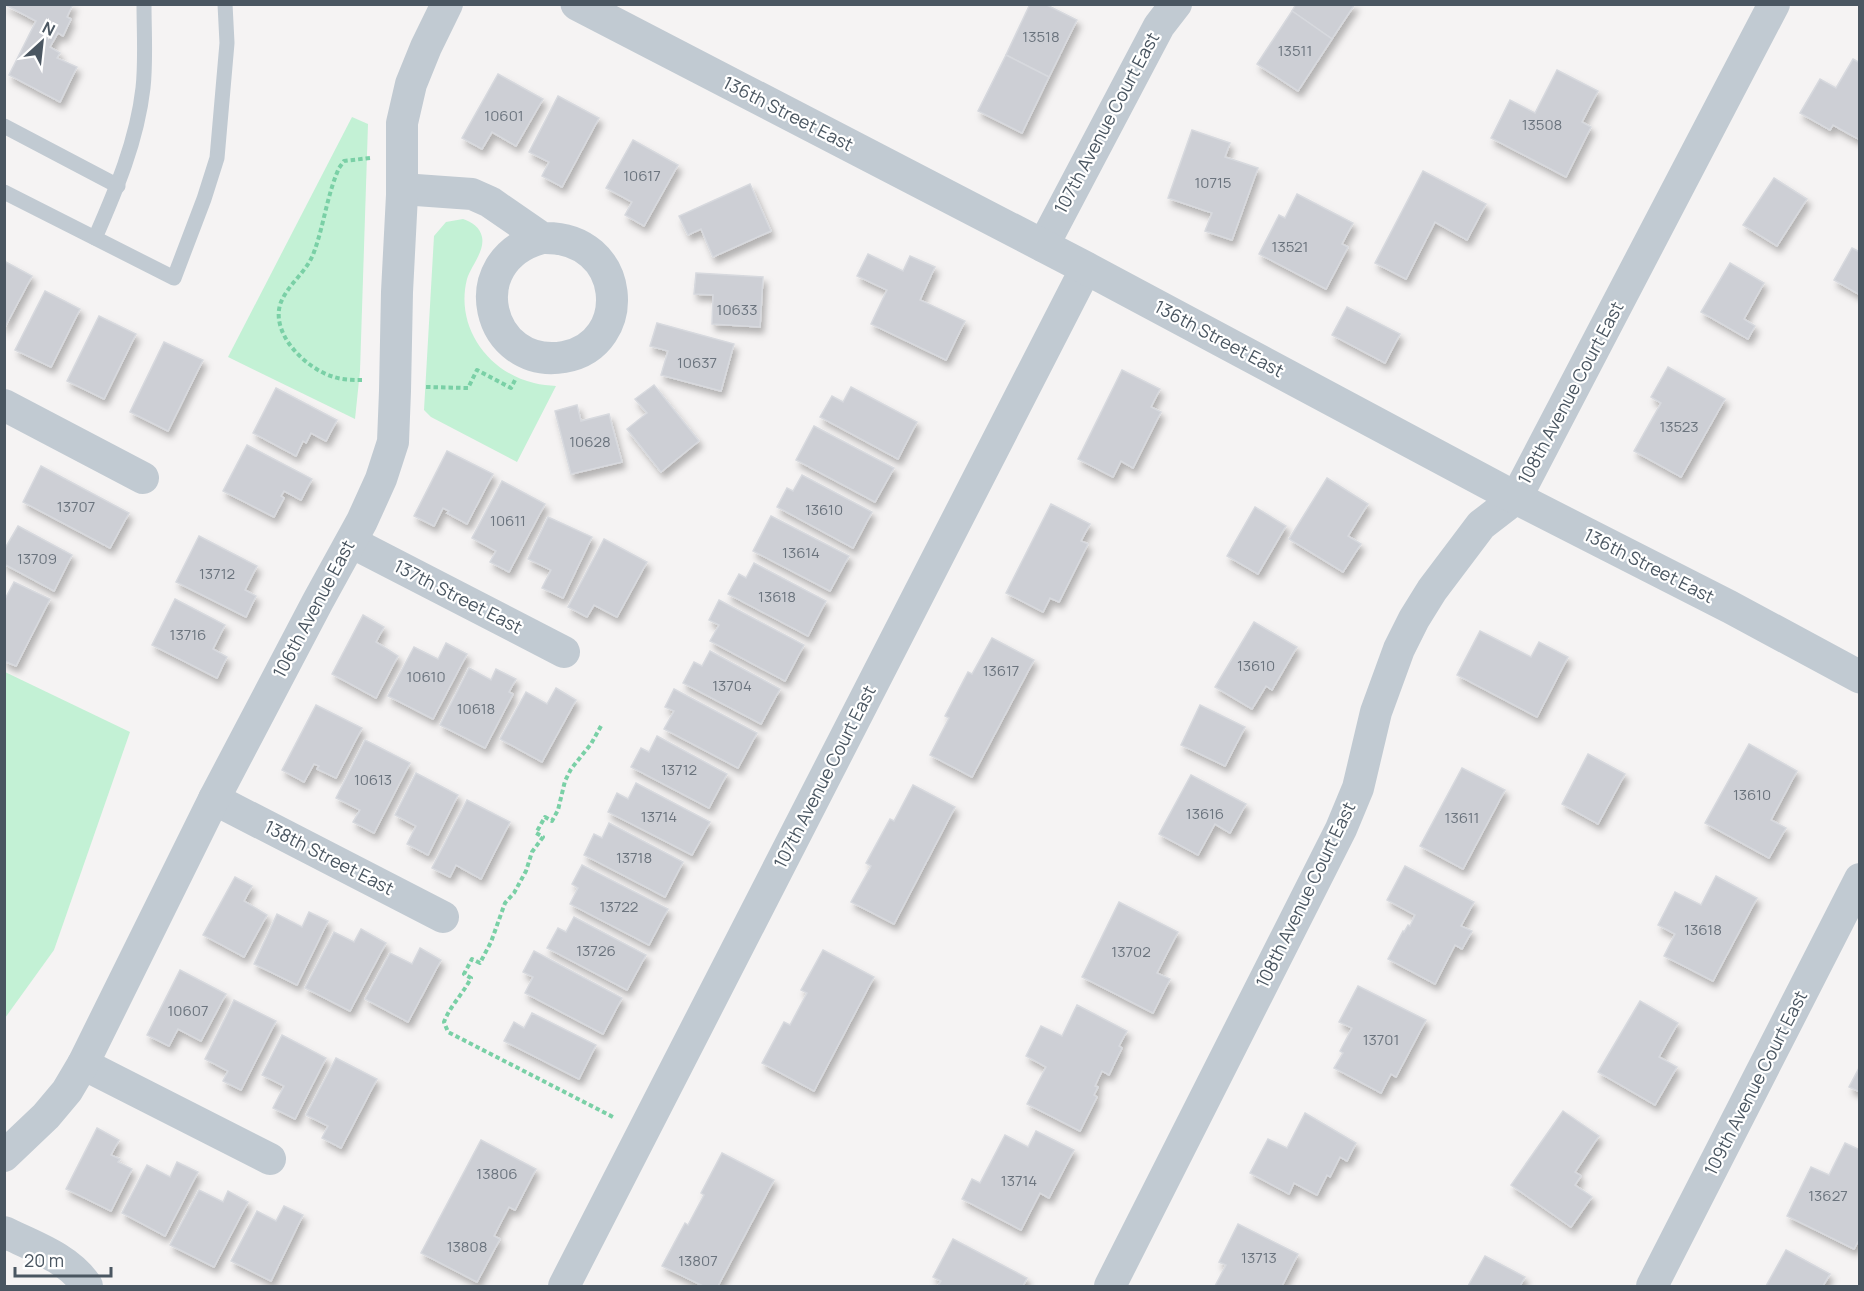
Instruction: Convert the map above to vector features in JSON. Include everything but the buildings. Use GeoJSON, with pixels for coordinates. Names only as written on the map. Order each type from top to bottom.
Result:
{"type":"FeatureCollection","features":[{"type":"Feature","properties":{"kind":"street","name":"106th Avenue East"},"geometry":{"type":"LineString","coordinates":[[4,1156],[46,1116],[67,1091],[83,1064],[214,799],[351,542],[381,479],[393,442],[402,189],[402,123],[411,84],[447,4]]}},
{"type":"Feature","properties":{"kind":"street","name":"136th Street East"},"geometry":{"type":"LineString","coordinates":[[577,4],[1086,268],[1516,498],[1860,676]]}},
{"type":"Feature","properties":{"kind":"street","name":"107th Avenue Court East"},"geometry":{"type":"LineString","coordinates":[[1043,246],[1159,26],[1176,4]]}},
{"type":"Feature","properties":{"kind":"street","name":"108th Avenue Court East"},"geometry":{"type":"LineString","coordinates":[[1110,1287],[1341,829],[1358,788],[1376,712],[1399,649],[1409,629],[1432,590],[1481,525],[1516,498],[1774,4]]}},
{"type":"Feature","properties":{"kind":"street"},"geometry":{"type":"LineString","coordinates":[[402,189],[472,194],[506,211],[542,238]]}},
{"type":"Feature","properties":{"kind":"street","name":"107th Avenue Court East"},"geometry":{"type":"LineString","coordinates":[[564,1287],[1086,268]]}},
{"type":"Feature","properties":{"kind":"street"},"geometry":{"type":"LineString","coordinates":[[7,414],[143,478]]}},
{"type":"Feature","properties":{"kind":"street","name":"137th Street East"},"geometry":{"type":"LineString","coordinates":[[351,542],[564,652]]}},
{"type":"Feature","properties":{"kind":"street","name":"138th Street East"},"geometry":{"type":"LineString","coordinates":[[214,799],[443,917]]}},
{"type":"Feature","properties":{"kind":"street","name":"109th Avenue Court East"},"geometry":{"type":"LineString","coordinates":[[1652,1287],[1860,879]]}},
{"type":"Feature","properties":{"kind":"street"},"geometry":{"type":"LineString","coordinates":[[83,1064],[270,1159]]}},
{"type":"Feature","properties":{"kind":"street"},"geometry":{"type":"LineString","coordinates":[[4,1232],[56,1257],[73,1270],[87,1287]]}},
{"type":"Feature","properties":{"kind":"lane"},"geometry":{"type":"LineString","coordinates":[[95,238],[118,186],[132,143],[143,88],[144,4]]}},
{"type":"Feature","properties":{"kind":"lane"},"geometry":{"type":"LineString","coordinates":[[4,192],[174,278],[217,158],[227,43],[225,4]]}},
{"type":"Feature","properties":{"kind":"lane"},"geometry":{"type":"LineString","coordinates":[[4,126],[118,186]]}},
{"type":"Feature","properties":{"kind":"path"},"geometry":{"type":"LineString","coordinates":[[362,380],[333,377],[314,367],[299,354],[282,332],[278,314],[284,296],[308,267],[339,168],[344,161],[370,158]]}},
{"type":"Feature","properties":{"kind":"path"},"geometry":{"type":"LineString","coordinates":[[422,387],[468,388],[477,370],[511,388],[519,373]]}},
{"type":"Feature","properties":{"kind":"path"},"geometry":{"type":"LineString","coordinates":[[601,726],[591,744],[571,769],[558,810],[552,821],[545,817],[536,833],[543,837],[528,859],[526,871],[514,893],[505,903],[491,942],[480,963],[472,959],[464,974],[471,978],[444,1022],[448,1032],[609,1116],[623,1119],[645,1130]]}},
{"type":"Feature","properties":{"kind":"green space"},"geometry":{"type":"Polygon","coordinates":[[[352,117],[368,124],[360,371],[355,419],[228,357],[352,117]]]}},
{"type":"Feature","properties":{"kind":"green space"},"geometry":{"type":"Polygon","coordinates":[[[463,219],[475,225],[482,237],[480,253],[467,279],[465,297],[466,314],[478,344],[502,369],[537,384],[556,386],[517,462],[431,417],[424,410],[434,236],[446,222],[463,219]]]}},
{"type":"Feature","properties":{"kind":"green space"},"geometry":{"type":"Polygon","coordinates":[[[5,672],[130,732],[54,950],[5,1018],[5,672]]]}}]}
